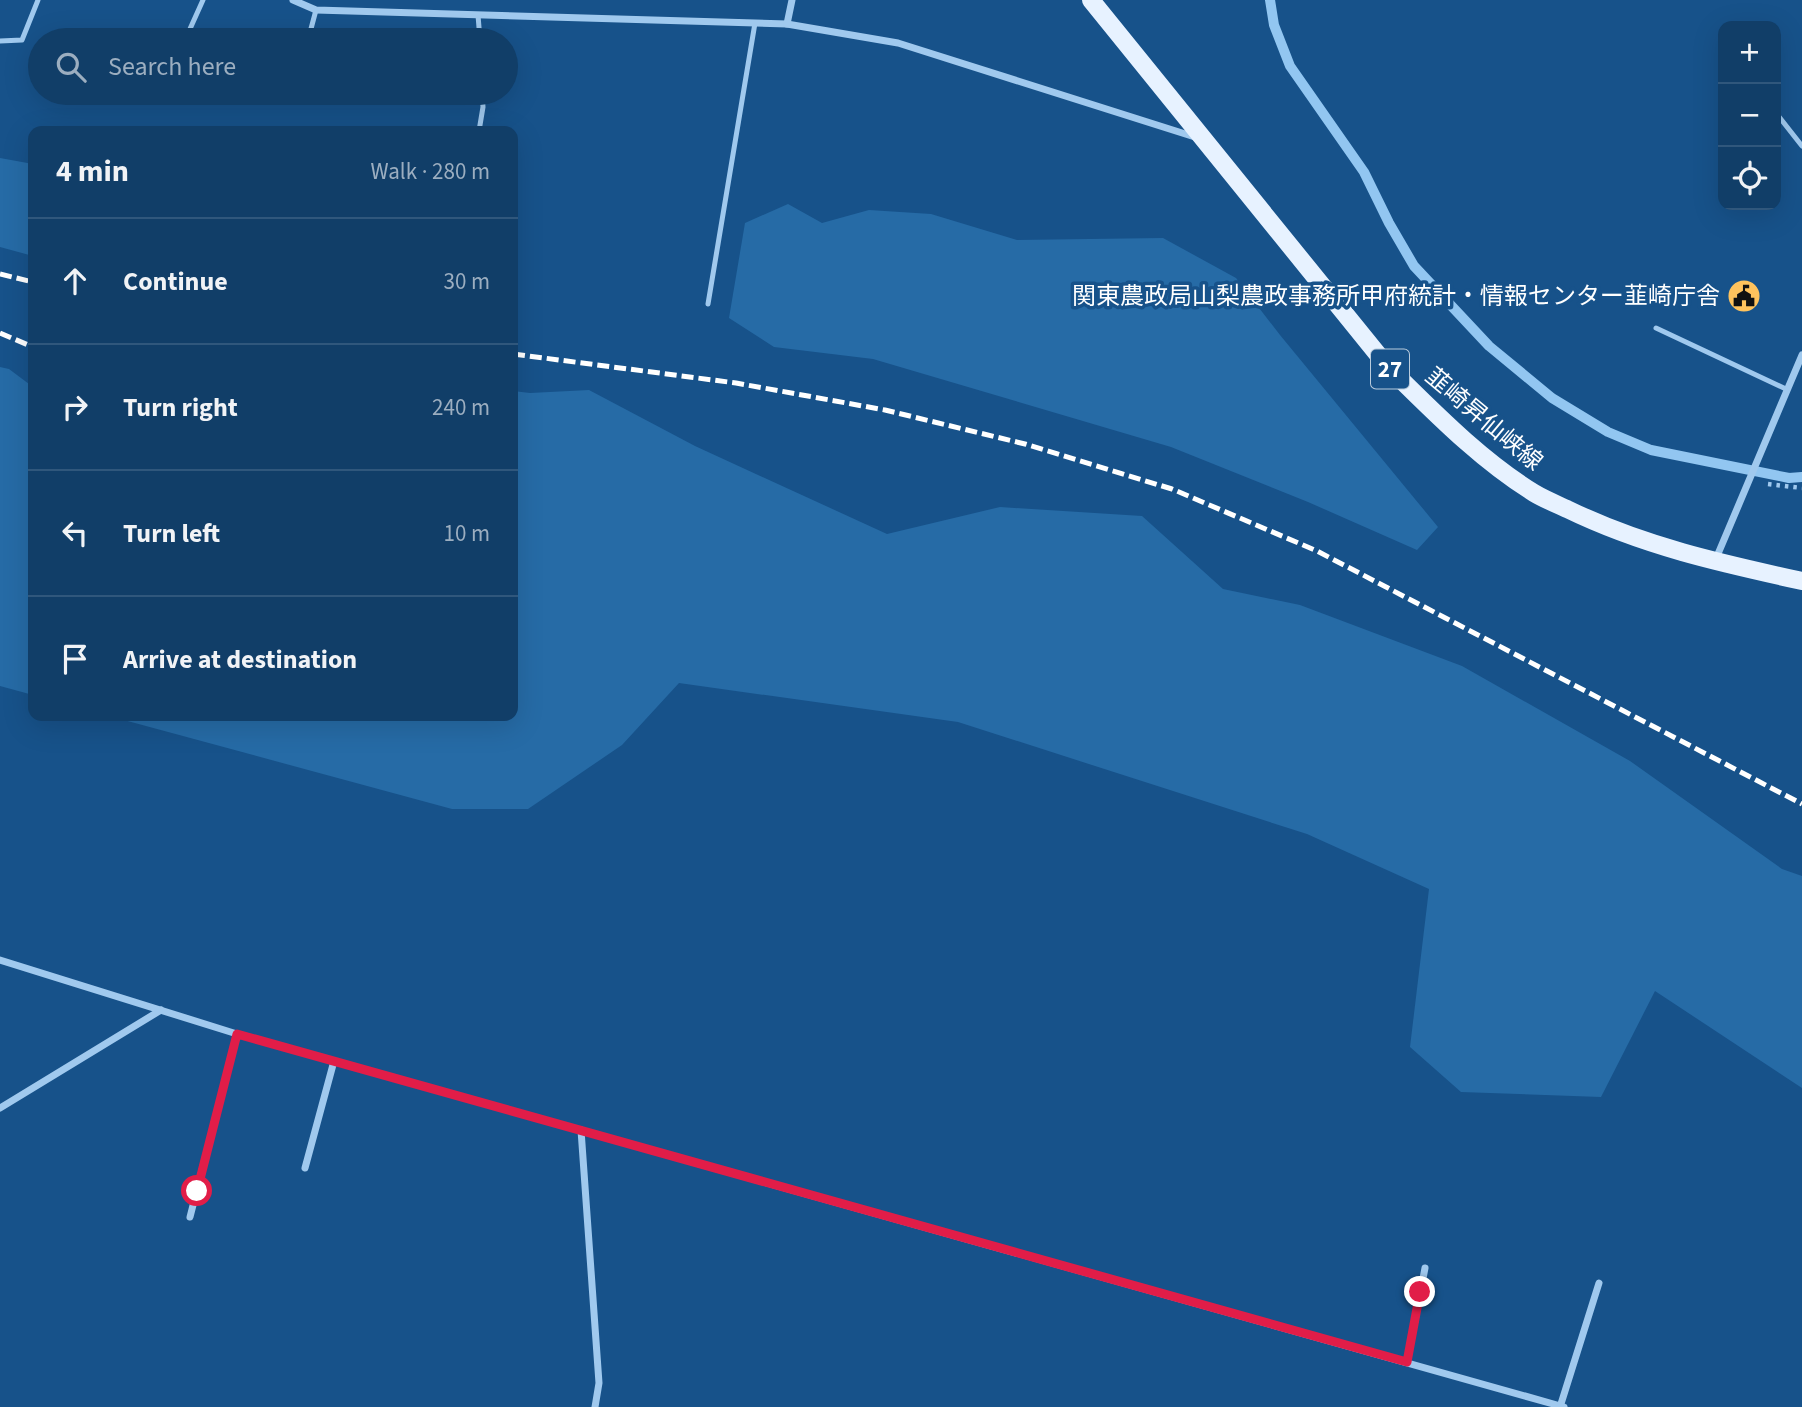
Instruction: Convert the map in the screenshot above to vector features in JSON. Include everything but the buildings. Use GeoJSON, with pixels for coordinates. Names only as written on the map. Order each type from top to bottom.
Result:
{"type":"FeatureCollection","features":[{"type":"Feature","properties":{"kind":"main road","name":"韮崎昇仙峡線"},"geometry":{"type":"LineString","coordinates":[[1091,0],[1388,367],[1437,416],[1489,459],[1534,493],[1609,530],[1714,562],[1802,581]]}},
{"type":"Feature","properties":{"kind":"street"},"geometry":{"type":"LineString","coordinates":[[293,0],[316,10],[787,24],[898,43],[1203,139]]}},
{"type":"Feature","properties":{"kind":"street"},"geometry":{"type":"LineString","coordinates":[[787,24],[792,0]]}},
{"type":"Feature","properties":{"kind":"street"},"geometry":{"type":"LineString","coordinates":[[1714,562],[1802,355]]}},
{"type":"Feature","properties":{"kind":"street"},"geometry":{"type":"LineString","coordinates":[[0,960],[237,1034],[1561,1407],[1599,1283]]}},
{"type":"Feature","properties":{"kind":"street"},"geometry":{"type":"LineString","coordinates":[[0,1108],[160,1010]]}},
{"type":"Feature","properties":{"kind":"street"},"geometry":{"type":"LineString","coordinates":[[190,1217],[237,1034]]}},
{"type":"Feature","properties":{"kind":"street"},"geometry":{"type":"LineString","coordinates":[[305,1168],[334,1061]]}},
{"type":"Feature","properties":{"kind":"street"},"geometry":{"type":"LineString","coordinates":[[581,1130],[598,1383],[595,1407]]}},
{"type":"Feature","properties":{"kind":"street"},"geometry":{"type":"LineString","coordinates":[[1407,1362],[1425,1268]]}},
{"type":"Feature","properties":{"kind":"lane"},"geometry":{"type":"LineString","coordinates":[[0,41],[22,40],[38,0]]}},
{"type":"Feature","properties":{"kind":"lane"},"geometry":{"type":"LineString","coordinates":[[190,28],[203,0]]}},
{"type":"Feature","properties":{"kind":"lane"},"geometry":{"type":"LineString","coordinates":[[311,28],[316,10]]}},
{"type":"Feature","properties":{"kind":"lane"},"geometry":{"type":"LineString","coordinates":[[478,15],[479,28]]}},
{"type":"Feature","properties":{"kind":"lane"},"geometry":{"type":"LineString","coordinates":[[708,304],[755,23]]}},
{"type":"Feature","properties":{"kind":"lane"},"geometry":{"type":"LineString","coordinates":[[480,126],[483,105]]}},
{"type":"Feature","properties":{"kind":"lane"},"geometry":{"type":"LineString","coordinates":[[1781,119],[1802,146]]}},
{"type":"Feature","properties":{"kind":"lane"},"geometry":{"type":"LineString","coordinates":[[1656,328],[1786,389]]}},
{"type":"Feature","properties":{"kind":"path"},"geometry":{"type":"LineString","coordinates":[[1749,480],[1779,487],[1802,488]]}},
{"type":"Feature","properties":{"kind":"shaded area"},"geometry":{"type":"Polygon","coordinates":[[[0,158],[28,163],[28,255],[0,247],[0,158]]]}},
{"type":"Feature","properties":{"kind":"shaded area"},"geometry":{"type":"Polygon","coordinates":[[[788,204],[822,223],[869,210],[931,214],[1017,240],[1163,238],[1236,278],[1438,527],[1417,550],[1308,502],[1171,447],[873,359],[774,347],[729,318],[745,223],[788,204]]]}},
{"type":"Feature","properties":{"kind":"shaded area"},"geometry":{"type":"Polygon","coordinates":[[[0,367],[9,369],[28,383],[28,694],[0,686],[0,367]]]}},
{"type":"Feature","properties":{"kind":"shaded area"},"geometry":{"type":"Polygon","coordinates":[[[589,390],[695,446],[887,534],[1000,507],[1142,516],[1223,589],[1300,605],[1462,666],[1630,761],[1782,869],[1802,876],[1802,1088],[1655,991],[1601,1097],[1461,1092],[1410,1047],[1429,889],[1307,834],[958,722],[679,683],[622,745],[528,809],[452,809],[127,721],[518,721],[518,392],[589,390]]]}},
{"type":"Feature","properties":{"kind":"waterway"},"geometry":{"type":"LineString","coordinates":[[1270,0],[1274,25],[1290,66],[1364,172],[1414,266],[1489,346],[1552,398],[1608,432],[1651,450],[1789,478],[1802,477]]}},
{"type":"Feature","properties":{"kind":"railway"},"geometry":{"type":"LineString","coordinates":[[0,274],[28,281]]}},
{"type":"Feature","properties":{"kind":"railway"},"geometry":{"type":"LineString","coordinates":[[0,333],[28,345]]}},
{"type":"Feature","properties":{"kind":"railway"},"geometry":{"type":"LineString","coordinates":[[518,355],[736,383],[885,410],[1025,444],[1172,489],[1317,551],[1802,804]]}},
{"type":"Feature","properties":{"kind":"place","name":"関東農政局山梨農政事務所甲府統計・情報センター韮崎庁舎"},"geometry":{"type":"Point","coordinates":[1744,296]}},
{"type":"Feature","properties":{"kind":"route"},"geometry":{"type":"LineString","coordinates":[[197,1191],[237,1034],[1407,1362],[1420,1292]]}}]}
